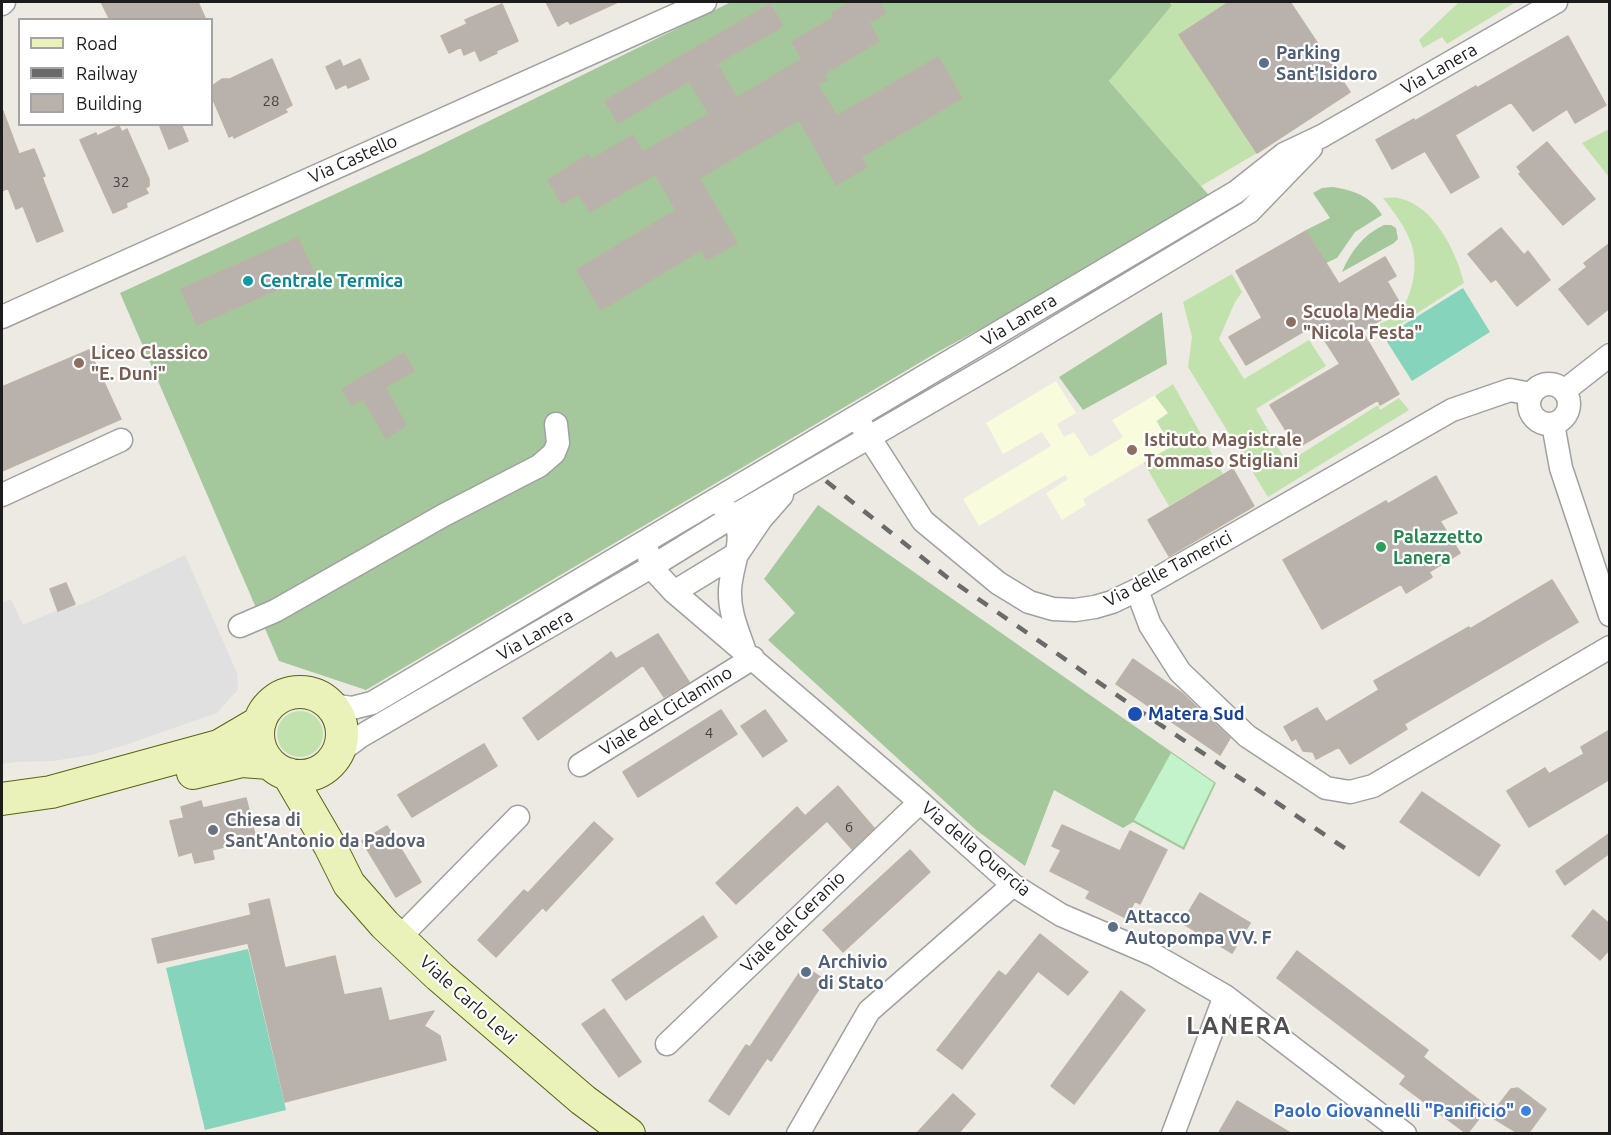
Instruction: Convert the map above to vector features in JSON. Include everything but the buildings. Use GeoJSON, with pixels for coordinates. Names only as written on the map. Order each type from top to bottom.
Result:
{"type":"FeatureCollection","features":[{"type":"Feature","properties":{"kind":"main road"},"geometry":{"type":"LineString","coordinates":[[51,792],[79,795],[117,792],[242,761],[279,769],[310,775],[334,759],[343,733],[338,713],[331,705],[313,693],[291,693],[271,703],[260,722],[259,744],[279,769]]}},
{"type":"Feature","properties":{"kind":"main road"},"geometry":{"type":"LineString","coordinates":[[2,799],[51,792],[219,746],[260,722]]}},
{"type":"Feature","properties":{"kind":"main road","name":"Viale Carlo Levi"},"geometry":{"type":"LineString","coordinates":[[330,846],[326,804],[334,759]]}},
{"type":"Feature","properties":{"kind":"main road","name":"Viale Carlo Levi"},"geometry":{"type":"LineString","coordinates":[[279,769],[330,846],[349,884],[399,938],[439,976],[574,1093],[629,1134]]}},
{"type":"Feature","properties":{"kind":"street","name":"Via Castello"},"geometry":{"type":"LineString","coordinates":[[2,317],[705,2]]}},
{"type":"Feature","properties":{"kind":"street","name":"Via Lanera"},"geometry":{"type":"LineString","coordinates":[[331,705],[352,708],[372,703],[1236,192],[1284,154],[1322,136],[1556,2]]}},
{"type":"Feature","properties":{"kind":"street","name":"Via Lanera"},"geometry":{"type":"LineString","coordinates":[[334,759],[361,736],[651,567],[1249,212],[1322,136]]}},
{"type":"Feature","properties":{"kind":"street"},"geometry":{"type":"LineString","coordinates":[[1564,391],[1610,355]]}},
{"type":"Feature","properties":{"kind":"street"},"geometry":{"type":"LineString","coordinates":[[1547,384],[1564,391],[1569,404],[1568,410],[1560,421],[1553,424],[1540,423],[1534,418],[1528,407],[1531,394],[1535,389],[1547,384]]}},
{"type":"Feature","properties":{"kind":"street","name":"Via delle Tamerici"},"geometry":{"type":"LineString","coordinates":[[856,416],[923,521],[998,583],[1029,602],[1053,609],[1075,610],[1112,602],[1137,590],[1452,410],[1510,390],[1531,394]]}},
{"type":"Feature","properties":{"kind":"street"},"geometry":{"type":"LineString","coordinates":[[240,626],[275,611],[444,515],[539,466],[554,453],[558,443],[556,424]]}},
{"type":"Feature","properties":{"kind":"street"},"geometry":{"type":"LineString","coordinates":[[1553,424],[1561,468],[1610,615]]}},
{"type":"Feature","properties":{"kind":"street"},"geometry":{"type":"LineString","coordinates":[[2,495],[121,440]]}},
{"type":"Feature","properties":{"kind":"street","name":"Via Lanera"},"geometry":{"type":"LineString","coordinates":[[674,592],[738,553],[761,519],[793,482]]}},
{"type":"Feature","properties":{"kind":"street"},"geometry":{"type":"LineString","coordinates":[[714,500],[732,517],[738,528],[740,540],[738,553]]}},
{"type":"Feature","properties":{"kind":"street"},"geometry":{"type":"LineString","coordinates":[[649,539],[648,553],[651,567]]}},
{"type":"Feature","properties":{"kind":"street","name":"Via della Quercia"},"geometry":{"type":"LineString","coordinates":[[738,553],[730,589],[733,620],[749,655]]}},
{"type":"Feature","properties":{"kind":"street","name":"Via della Quercia"},"geometry":{"type":"LineString","coordinates":[[651,567],[674,592],[920,802],[1013,885],[1061,915],[1154,955],[1225,996],[1406,1134]]}},
{"type":"Feature","properties":{"kind":"street"},"geometry":{"type":"LineString","coordinates":[[1137,590],[1150,625],[1180,672],[1247,736],[1326,788],[1350,792],[1373,786],[1610,647]]}},
{"type":"Feature","properties":{"kind":"street","name":"Viale del Ciclamino"},"geometry":{"type":"LineString","coordinates":[[580,765],[749,655]]}},
{"type":"Feature","properties":{"kind":"street","name":"Viale del Geranio"},"geometry":{"type":"LineString","coordinates":[[668,1044],[920,802]]}},
{"type":"Feature","properties":{"kind":"street"},"geometry":{"type":"LineString","coordinates":[[399,938],[518,817]]}},
{"type":"Feature","properties":{"kind":"street"},"geometry":{"type":"LineString","coordinates":[[798,1134],[868,1011],[1013,885]]}},
{"type":"Feature","properties":{"kind":"street"},"geometry":{"type":"LineString","coordinates":[[1173,1134],[1225,996]]}},
{"type":"Feature","properties":{"kind":"shaded area","name":"Istituto Magistrale Tommaso Stigliani"},"geometry":{"type":"Polygon","coordinates":[[[1056,381],[1076,413],[1057,424],[1064,437],[1074,432],[1090,457],[1123,437],[1112,420],[1155,395],[1168,413],[1156,421],[1171,446],[1083,499],[1086,505],[1062,520],[1046,493],[1068,479],[1065,475],[979,526],[963,499],[1051,446],[1042,432],[1003,454],[986,423],[1056,381]]]}},
{"type":"Feature","properties":{"kind":"shaded area"},"geometry":{"type":"Polygon","coordinates":[[[185,555],[237,673],[238,690],[217,713],[125,745],[91,755],[53,761],[2,764],[2,603],[11,599],[23,625],[55,611],[83,604],[185,555]]]}},
{"type":"Feature","properties":{"kind":"green space"},"geometry":{"type":"Polygon","coordinates":[[[731,2],[1169,2],[1172,5],[1109,81],[1214,201],[936,353],[366,690],[279,661],[120,293],[422,154],[731,2]]]}},
{"type":"Feature","properties":{"kind":"green space"},"geometry":{"type":"Polygon","coordinates":[[[1169,2],[1228,2],[1178,35],[1257,153],[1201,186],[1109,81],[1137,41],[1172,4],[1169,2]]]}},
{"type":"Feature","properties":{"kind":"green space"},"geometry":{"type":"Polygon","coordinates":[[[1459,2],[1516,2],[1447,44],[1442,37],[1423,48],[1419,40],[1459,2]]]}},
{"type":"Feature","properties":{"kind":"green space"},"geometry":{"type":"Polygon","coordinates":[[[1609,129],[1609,177],[1582,143],[1609,129]]]}},
{"type":"Feature","properties":{"kind":"green space"},"geometry":{"type":"Polygon","coordinates":[[[1332,187],[1361,195],[1378,208],[1382,215],[1355,232],[1337,258],[1326,263],[1306,230],[1330,218],[1313,193],[1322,188],[1332,187]]]}},
{"type":"Feature","properties":{"kind":"green space"},"geometry":{"type":"Polygon","coordinates":[[[1383,198],[1398,198],[1411,202],[1433,220],[1449,244],[1464,283],[1382,336],[1378,325],[1394,317],[1403,306],[1411,290],[1414,272],[1414,254],[1407,233],[1383,198]]]}},
{"type":"Feature","properties":{"kind":"green space"},"geometry":{"type":"Polygon","coordinates":[[[1384,225],[1396,228],[1398,239],[1342,272],[1358,244],[1384,225]]]}},
{"type":"Feature","properties":{"kind":"green space"},"geometry":{"type":"Polygon","coordinates":[[[1232,274],[1242,292],[1235,302],[1219,339],[1244,379],[1309,340],[1326,366],[1256,409],[1287,463],[1378,405],[1380,410],[1399,398],[1409,410],[1268,497],[1188,367],[1192,337],[1183,302],[1232,274]]]}},
{"type":"Feature","properties":{"kind":"green space"},"geometry":{"type":"Polygon","coordinates":[[[1463,288],[1490,332],[1412,381],[1384,337],[1463,288]]]}},
{"type":"Feature","properties":{"kind":"green space"},"geometry":{"type":"Polygon","coordinates":[[[1162,312],[1167,364],[1083,410],[1059,377],[1162,312]]]}},
{"type":"Feature","properties":{"kind":"green space"},"geometry":{"type":"Polygon","coordinates":[[[1173,384],[1223,474],[1169,506],[1144,463],[1171,447],[1157,421],[1168,413],[1155,396],[1173,384]]]}},
{"type":"Feature","properties":{"kind":"green space"},"geometry":{"type":"Polygon","coordinates":[[[818,505],[1216,783],[1184,850],[1133,822],[1123,828],[1054,790],[1025,866],[976,830],[768,640],[795,613],[764,579],[818,505]]]}},
{"type":"Feature","properties":{"kind":"green space"},"geometry":{"type":"Polygon","coordinates":[[[300,711],[316,718],[323,734],[316,750],[300,757],[284,750],[277,734],[284,718],[300,711]]]}},
{"type":"Feature","properties":{"kind":"green space"},"geometry":{"type":"Polygon","coordinates":[[[1171,753],[1214,783],[1183,847],[1134,820],[1171,753]]]}},
{"type":"Feature","properties":{"kind":"green space"},"geometry":{"type":"Polygon","coordinates":[[[248,949],[286,1110],[205,1130],[166,968],[248,949]]]}},
{"type":"Feature","properties":{"kind":"railway"},"geometry":{"type":"LineString","coordinates":[[826,481],[948,578],[1137,709],[1346,849]]}},
{"type":"Feature","properties":{"kind":"place","name":"Parking Sant'Isidoro"},"geometry":{"type":"Point","coordinates":[1264,63]}},
{"type":"Feature","properties":{"kind":"place","name":"Centrale Termica"},"geometry":{"type":"Point","coordinates":[248,281]}},
{"type":"Feature","properties":{"kind":"place","name":"Scuola Media \"Nicola Festa\""},"geometry":{"type":"Point","coordinates":[1291,322]}},
{"type":"Feature","properties":{"kind":"place","name":"Liceo Classico \"E. Duni\""},"geometry":{"type":"Point","coordinates":[79,363]}},
{"type":"Feature","properties":{"kind":"place","name":"Istituto Magistrale Tommaso Stigliani"},"geometry":{"type":"Point","coordinates":[1132,450]}},
{"type":"Feature","properties":{"kind":"place","name":"Palazzetto Lanera"},"geometry":{"type":"Point","coordinates":[1381,547]}},
{"type":"Feature","properties":{"kind":"place","name":"Matera Sud"},"geometry":{"type":"Point","coordinates":[1135,714]}},
{"type":"Feature","properties":{"kind":"place","name":"Chiesa di Sant'Antonio da Padova"},"geometry":{"type":"Point","coordinates":[213,830]}},
{"type":"Feature","properties":{"kind":"place","name":"Attacco Autopompa VV. F"},"geometry":{"type":"Point","coordinates":[1113,927]}},
{"type":"Feature","properties":{"kind":"place","name":"Archivio di Stato"},"geometry":{"type":"Point","coordinates":[806,972]}},
{"type":"Feature","properties":{"kind":"place","name":"Paolo Giovannelli \"Panificio\""},"geometry":{"type":"Point","coordinates":[1526,1111]}},
{"type":"Feature","properties":{"kind":"district","name":"LANERA"},"geometry":{"type":"Point","coordinates":[1239,1026]}}]}
